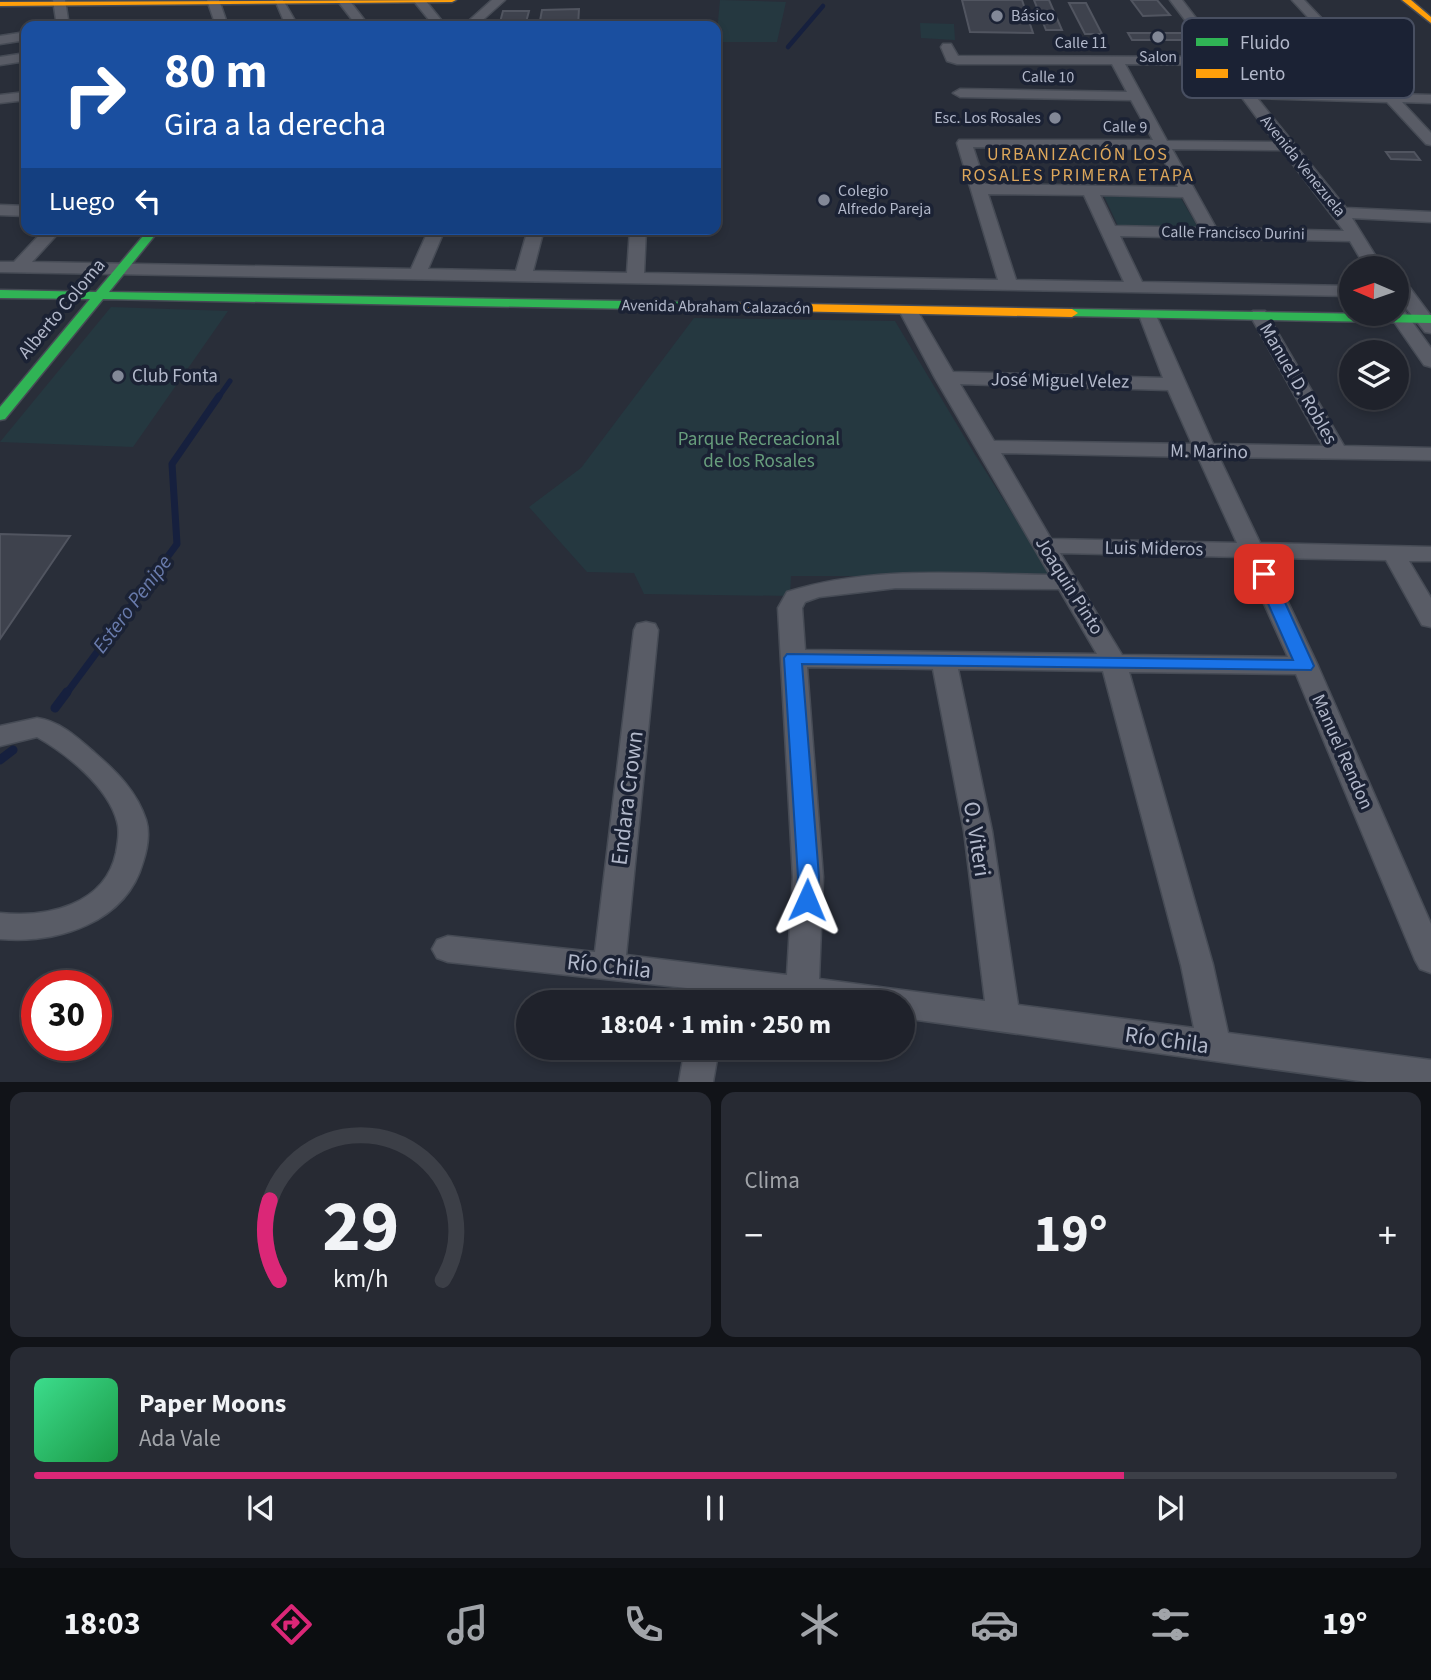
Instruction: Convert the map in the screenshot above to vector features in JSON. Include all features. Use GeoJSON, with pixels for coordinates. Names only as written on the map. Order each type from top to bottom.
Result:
{"type":"FeatureCollection","features":[{"type":"Feature","properties":{"kind":"street"},"geometry":{"type":"LineString","coordinates":[[419,0],[436,21]]}},
{"type":"Feature","properties":{"kind":"street"},"geometry":{"type":"LineString","coordinates":[[0,4],[59,2],[137,6],[212,1],[452,0]]}},
{"type":"Feature","properties":{"kind":"street"},"geometry":{"type":"LineString","coordinates":[[475,21],[499,0]]}},
{"type":"Feature","properties":{"kind":"street","name":"Avenida Venezuela"},"geometry":{"type":"LineString","coordinates":[[1176,0],[1190,18]]}},
{"type":"Feature","properties":{"kind":"street"},"geometry":{"type":"LineString","coordinates":[[1298,0],[1315,18]]}},
{"type":"Feature","properties":{"kind":"street"},"geometry":{"type":"LineString","coordinates":[[1406,0],[1431,21]]}},
{"type":"Feature","properties":{"kind":"street"},"geometry":{"type":"LineString","coordinates":[[1422,0],[1431,7]]}},
{"type":"Feature","properties":{"kind":"street"},"geometry":{"type":"LineString","coordinates":[[212,1],[220,21]]}},
{"type":"Feature","properties":{"kind":"street"},"geometry":{"type":"LineString","coordinates":[[342,1],[359,21]]}},
{"type":"Feature","properties":{"kind":"street"},"geometry":{"type":"LineString","coordinates":[[59,2],[62,21]]}},
{"type":"Feature","properties":{"kind":"street"},"geometry":{"type":"LineString","coordinates":[[279,2],[289,21]]}},
{"type":"Feature","properties":{"kind":"street"},"geometry":{"type":"LineString","coordinates":[[0,40],[21,37]]}},
{"type":"Feature","properties":{"kind":"street","name":"Calle 11"},"geometry":{"type":"LineString","coordinates":[[947,47],[951,58],[957,60],[1182,61]]}},
{"type":"Feature","properties":{"kind":"street"},"geometry":{"type":"LineString","coordinates":[[0,61],[21,58]]}},
{"type":"Feature","properties":{"kind":"street"},"geometry":{"type":"LineString","coordinates":[[1117,61],[1210,232]]}},
{"type":"Feature","properties":{"kind":"street","name":"Calle 10"},"geometry":{"type":"LineString","coordinates":[[960,93],[1136,96]]}},
{"type":"Feature","properties":{"kind":"street"},"geometry":{"type":"LineString","coordinates":[[0,99],[21,97]]}},
{"type":"Feature","properties":{"kind":"street","name":"Avenida Venezuela"},"geometry":{"type":"LineString","coordinates":[[1249,98],[1341,213],[1368,256]]}},
{"type":"Feature","properties":{"kind":"street"},"geometry":{"type":"LineString","coordinates":[[1390,98],[1431,141]]}},
{"type":"Feature","properties":{"kind":"street"},"geometry":{"type":"LineString","coordinates":[[1410,98],[1431,99]]}},
{"type":"Feature","properties":{"kind":"street","name":"Calle 9"},"geometry":{"type":"LineString","coordinates":[[977,189],[964,143],[1286,146]]}},
{"type":"Feature","properties":{"kind":"street"},"geometry":{"type":"LineString","coordinates":[[1008,283],[977,189],[1188,192]]}},
{"type":"Feature","properties":{"kind":"street"},"geometry":{"type":"LineString","coordinates":[[1090,191],[1135,286]]}},
{"type":"Feature","properties":{"kind":"street"},"geometry":{"type":"LineString","coordinates":[[0,211],[21,211]]}},
{"type":"Feature","properties":{"kind":"street"},"geometry":{"type":"LineString","coordinates":[[1341,213],[1431,217]]}},
{"type":"Feature","properties":{"kind":"street","name":"Calle Francisco Durini"},"geometry":{"type":"LineString","coordinates":[[1108,231],[1357,236]]}},
{"type":"Feature","properties":{"kind":"street"},"geometry":{"type":"LineString","coordinates":[[19,267],[48,235]]}},
{"type":"Feature","properties":{"kind":"street","name":"Alberto Coloma"},"geometry":{"type":"LineString","coordinates":[[0,415],[151,235]]}},
{"type":"Feature","properties":{"kind":"street"},"geometry":{"type":"LineString","coordinates":[[417,276],[434,235]]}},
{"type":"Feature","properties":{"kind":"street"},"geometry":{"type":"LineString","coordinates":[[523,278],[534,235]]}},
{"type":"Feature","properties":{"kind":"street"},"geometry":{"type":"LineString","coordinates":[[635,279],[638,235]]}},
{"type":"Feature","properties":{"kind":"street","name":"Avenida Abraham Calazacón"},"geometry":{"type":"LineString","coordinates":[[0,267],[19,267],[112,283],[1339,303]]}},
{"type":"Feature","properties":{"kind":"street","name":"Avenida Abraham Calazacón"},"geometry":{"type":"LineString","coordinates":[[0,294],[112,283],[417,276],[1008,283],[1339,291]]}},
{"type":"Feature","properties":{"kind":"street","name":"Avenida Abraham Calazacón"},"geometry":{"type":"LineString","coordinates":[[0,280],[909,312],[1259,315],[1412,306]]}},
{"type":"Feature","properties":{"kind":"street"},"geometry":{"type":"LineString","coordinates":[[1412,306],[1431,361]]}},
{"type":"Feature","properties":{"kind":"street","name":"Joaquin Pinto"},"geometry":{"type":"LineString","coordinates":[[909,312],[1044,546],[1101,637],[1114,664],[1198,965],[1214,1046]]}},
{"type":"Feature","properties":{"kind":"street","name":"Manuel Rendon"},"geometry":{"type":"LineString","coordinates":[[1148,315],[1175,384],[1254,551],[1431,960]]}},
{"type":"Feature","properties":{"kind":"street","name":"Manuel D. Robles"},"geometry":{"type":"LineString","coordinates":[[1259,315],[1337,452]]}},
{"type":"Feature","properties":{"kind":"street","name":"José Miguel Velez"},"geometry":{"type":"LineString","coordinates":[[945,378],[1175,384]]}},
{"type":"Feature","properties":{"kind":"street","name":"M. Marino"},"geometry":{"type":"LineString","coordinates":[[987,447],[1431,454]]}},
{"type":"Feature","properties":{"kind":"street","name":"Luis Mideros"},"geometry":{"type":"LineString","coordinates":[[1044,546],[1431,554]]}},
{"type":"Feature","properties":{"kind":"street"},"geometry":{"type":"LineString","coordinates":[[1394,554],[1431,619]]}},
{"type":"Feature","properties":{"kind":"street"},"geometry":{"type":"LineString","coordinates":[[802,990],[808,877],[790,608],[795,597],[806,592],[896,581],[1068,582]]}},
{"type":"Feature","properties":{"kind":"street","name":"Endara Crown"},"geometry":{"type":"LineString","coordinates":[[609,966],[646,630]]}},
{"type":"Feature","properties":{"kind":"street"},"geometry":{"type":"LineString","coordinates":[[793,658],[1305,666]]}},
{"type":"Feature","properties":{"kind":"street","name":"O. Viteri"},"geometry":{"type":"LineString","coordinates":[[944,662],[978,831],[1003,1018]]}},
{"type":"Feature","properties":{"kind":"street"},"geometry":{"type":"LineString","coordinates":[[0,736],[38,727],[55,733],[118,792],[133,824],[132,850],[117,887],[98,904],[64,921],[0,926]]}},
{"type":"Feature","properties":{"kind":"street","name":"Río Chila"},"geometry":{"type":"LineString","coordinates":[[448,948],[609,966],[712,990]]}},
{"type":"Feature","properties":{"kind":"street","name":"Río Chila"},"geometry":{"type":"LineString","coordinates":[[915,1006],[1431,1075]]}},
{"type":"Feature","properties":{"kind":"street"},"geometry":{"type":"LineString","coordinates":[[696,1082],[700,1060]]}},
{"type":"Feature","properties":{"kind":"green space"},"geometry":{"type":"Polygon","coordinates":[[[720,0],[786,2],[777,42],[721,42],[721,21],[718,21],[720,0]]]}},
{"type":"Feature","properties":{"kind":"green space"},"geometry":{"type":"Polygon","coordinates":[[[920,23],[954,24],[955,40],[921,38],[920,23]]]}},
{"type":"Feature","properties":{"kind":"green space"},"geometry":{"type":"Polygon","coordinates":[[[1103,194],[1179,195],[1199,229],[1119,228],[1103,194]]]}},
{"type":"Feature","properties":{"kind":"green space","name":"Club Fonta"},"geometry":{"type":"Polygon","coordinates":[[[111,307],[228,311],[133,447],[0,442],[111,307]]]}},
{"type":"Feature","properties":{"kind":"green space","name":"Parque Recreacional de los Rosales"},"geometry":{"type":"Polygon","coordinates":[[[694,318],[895,321],[1052,576],[791,576],[790,596],[644,594],[634,573],[587,572],[529,507],[581,468],[694,318]]]}},
{"type":"Feature","properties":{"kind":"building","name":"Básico"},"geometry":{"type":"Polygon","coordinates":[[[962,0],[1022,0],[1033,33],[970,32],[962,0]]]}},
{"type":"Feature","properties":{"kind":"building"},"geometry":{"type":"Polygon","coordinates":[[[1034,0],[1049,0],[1062,30],[1046,30],[1034,0]]]}},
{"type":"Feature","properties":{"kind":"building"},"geometry":{"type":"Polygon","coordinates":[[[1131,0],[1157,0],[1170,15],[1143,16],[1131,0]]]}},
{"type":"Feature","properties":{"kind":"building"},"geometry":{"type":"Polygon","coordinates":[[[1069,3],[1086,3],[1102,34],[1085,34],[1069,3]]]}},
{"type":"Feature","properties":{"kind":"building"},"geometry":{"type":"Polygon","coordinates":[[[579,9],[578,21],[540,21],[542,10],[579,9]]]}},
{"type":"Feature","properties":{"kind":"building"},"geometry":{"type":"Polygon","coordinates":[[[503,11],[529,11],[526,21],[500,21],[503,11]]]}},
{"type":"Feature","properties":{"kind":"building","name":"Salon"},"geometry":{"type":"Polygon","coordinates":[[[1128,33],[1182,33],[1182,40],[1132,40],[1128,33]]]}},
{"type":"Feature","properties":{"kind":"building"},"geometry":{"type":"Polygon","coordinates":[[[1386,152],[1414,152],[1420,160],[1391,159],[1386,152]]]}},
{"type":"Feature","properties":{"kind":"building"},"geometry":{"type":"Polygon","coordinates":[[[0,534],[70,536],[0,639],[0,534]]]}},
{"type":"Feature","properties":{"kind":"waterway","name":"Estero Penipe"},"geometry":{"type":"LineString","coordinates":[[788,47],[823,6]]}},
{"type":"Feature","properties":{"kind":"waterway","name":"Estero Penipe"},"geometry":{"type":"LineString","coordinates":[[218,398],[230,381]]}},
{"type":"Feature","properties":{"kind":"waterway","name":"Estero Penipe"},"geometry":{"type":"LineString","coordinates":[[66,694],[177,544],[172,464],[219,396]]}},
{"type":"Feature","properties":{"kind":"waterway","name":"Estero Penipe"},"geometry":{"type":"LineString","coordinates":[[55,708],[67,692]]}},
{"type":"Feature","properties":{"kind":"waterway","name":"Estero Penipe"},"geometry":{"type":"LineString","coordinates":[[0,760],[13,750]]}},
{"type":"Feature","properties":{"kind":"traffic: fast"},"geometry":{"type":"LineString","coordinates":[[0,416],[150,235]]}},
{"type":"Feature","properties":{"kind":"traffic: fast"},"geometry":{"type":"LineString","coordinates":[[0,294],[688,306]]}},
{"type":"Feature","properties":{"kind":"traffic: fast"},"geometry":{"type":"LineString","coordinates":[[1072,313],[1431,319]]}},
{"type":"Feature","properties":{"kind":"traffic: slow"},"geometry":{"type":"LineString","coordinates":[[0,4],[452,0]]}},
{"type":"Feature","properties":{"kind":"traffic: slow"},"geometry":{"type":"LineString","coordinates":[[1406,0],[1431,21]]}},
{"type":"Feature","properties":{"kind":"traffic: slow"},"geometry":{"type":"LineString","coordinates":[[688,306],[1072,313]]}},
{"type":"Feature","properties":{"kind":"place","name":"Básico"},"geometry":{"type":"Point","coordinates":[997,16]}},
{"type":"Feature","properties":{"kind":"place","name":"Salon"},"geometry":{"type":"Point","coordinates":[1158,37]}},
{"type":"Feature","properties":{"kind":"place","name":"Esc. Los Rosales"},"geometry":{"type":"Point","coordinates":[1055,118]}},
{"type":"Feature","properties":{"kind":"place","name":"Colegio Alfredo Pareja"},"geometry":{"type":"Point","coordinates":[824,200]}},
{"type":"Feature","properties":{"kind":"place","name":"Club Fonta"},"geometry":{"type":"Point","coordinates":[118,376]}},
{"type":"Feature","properties":{"kind":"district","name":"URBANIZACIÓN LOS ROSALES PRIMERA ETAPA"},"geometry":{"type":"Point","coordinates":[1078,164]}},
{"type":"Feature","properties":{"kind":"route"},"geometry":{"type":"LineString","coordinates":[[807,900],[808,877],[793,658],[1305,666],[1264,574]]}}]}
